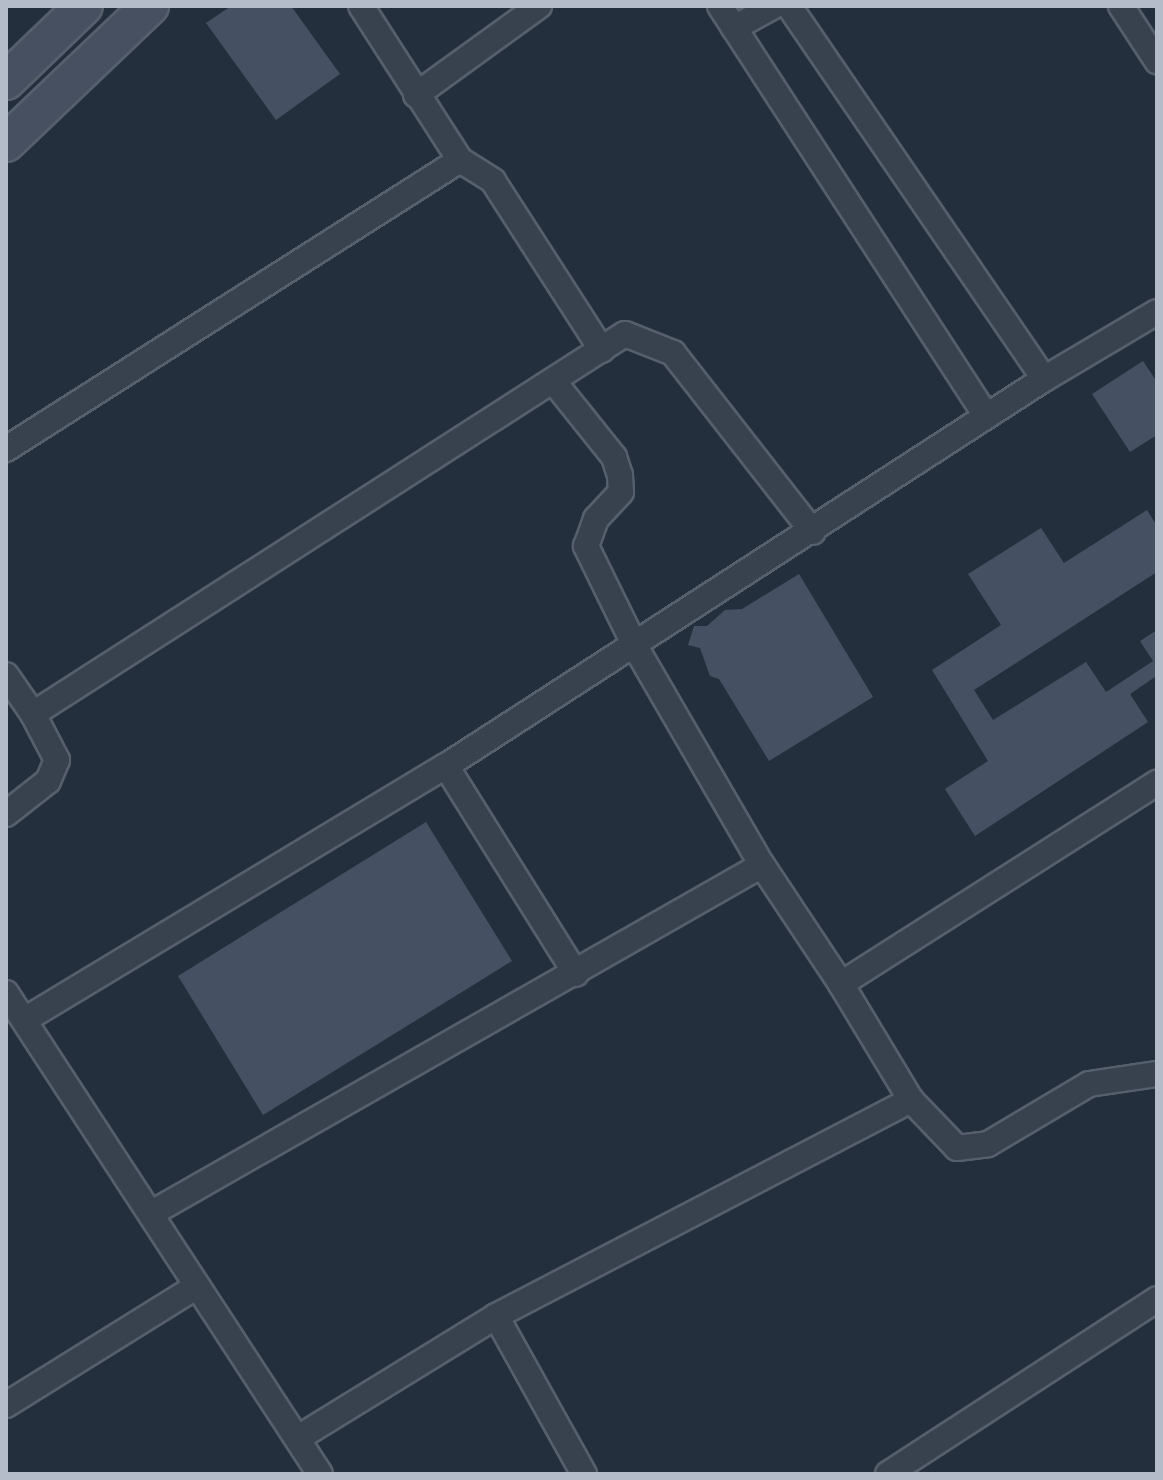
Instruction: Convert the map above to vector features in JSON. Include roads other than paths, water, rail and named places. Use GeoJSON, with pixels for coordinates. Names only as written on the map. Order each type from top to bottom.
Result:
{"type":"FeatureCollection","features":[{"type":"Feature","properties":{"kind":"main road"},"geometry":{"type":"LineString","coordinates":[[6,81],[84,6]]}},
{"type":"Feature","properties":{"kind":"main road"},"geometry":{"type":"LineString","coordinates":[[6,143],[150,6]]}},
{"type":"Feature","properties":{"kind":"street"},"geometry":{"type":"LineString","coordinates":[[361,6],[460,160],[493,181],[602,350]]}},
{"type":"Feature","properties":{"kind":"street"},"geometry":{"type":"LineString","coordinates":[[416,95],[539,6]]}},
{"type":"Feature","properties":{"kind":"street"},"geometry":{"type":"LineString","coordinates":[[720,6],[986,416]]}},
{"type":"Feature","properties":{"kind":"street"},"geometry":{"type":"LineString","coordinates":[[734,28],[774,6]]}},
{"type":"Feature","properties":{"kind":"street"},"geometry":{"type":"LineString","coordinates":[[789,6],[1044,379]]}},
{"type":"Feature","properties":{"kind":"street"},"geometry":{"type":"LineString","coordinates":[[1121,6],[1157,61]]}},
{"type":"Feature","properties":{"kind":"street"},"geometry":{"type":"LineString","coordinates":[[6,449],[460,160]]}},
{"type":"Feature","properties":{"kind":"street"},"geometry":{"type":"LineString","coordinates":[[26,1019],[636,648],[986,416],[1157,312]]}},
{"type":"Feature","properties":{"kind":"street"},"geometry":{"type":"LineString","coordinates":[[33,714],[625,334],[673,353],[813,532]]}},
{"type":"Feature","properties":{"kind":"street"},"geometry":{"type":"LineString","coordinates":[[554,382],[614,457],[620,475],[621,492],[596,519],[586,546],[636,648],[762,865],[841,984],[911,1100],[957,1148],[988,1144],[1089,1084],[1157,1074]]}},
{"type":"Feature","properties":{"kind":"street"},"geometry":{"type":"LineString","coordinates":[[6,675],[33,714],[57,760],[48,781],[6,814]]}},
{"type":"Feature","properties":{"kind":"street"},"geometry":{"type":"LineString","coordinates":[[446,766],[576,974]]}},
{"type":"Feature","properties":{"kind":"street"},"geometry":{"type":"LineString","coordinates":[[841,984],[1157,783]]}},
{"type":"Feature","properties":{"kind":"street"},"geometry":{"type":"LineString","coordinates":[[152,1213],[576,974],[762,865]]}},
{"type":"Feature","properties":{"kind":"street"},"geometry":{"type":"LineString","coordinates":[[6,993],[26,1019],[320,1474]]}},
{"type":"Feature","properties":{"kind":"street"},"geometry":{"type":"LineString","coordinates":[[298,1438],[496,1316],[911,1100]]}},
{"type":"Feature","properties":{"kind":"street"},"geometry":{"type":"LineString","coordinates":[[6,1405],[197,1286]]}},
{"type":"Feature","properties":{"kind":"street"},"geometry":{"type":"LineString","coordinates":[[888,1474],[1157,1299]]}},
{"type":"Feature","properties":{"kind":"street"},"geometry":{"type":"LineString","coordinates":[[496,1316],[584,1474]]}}]}
